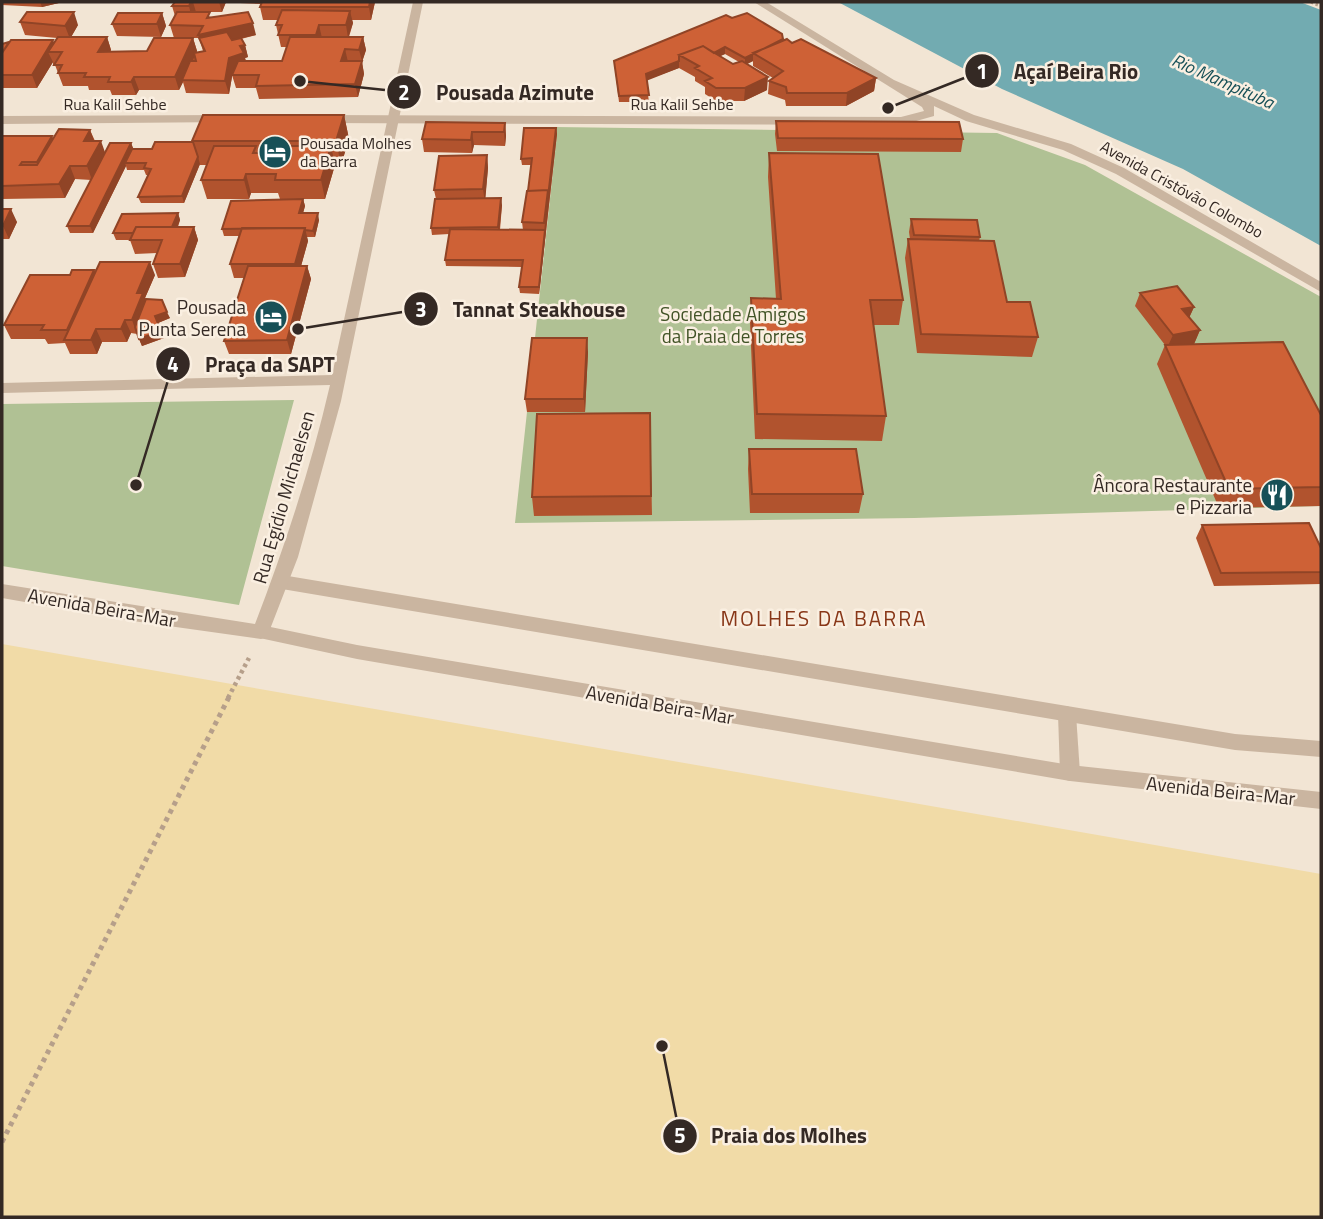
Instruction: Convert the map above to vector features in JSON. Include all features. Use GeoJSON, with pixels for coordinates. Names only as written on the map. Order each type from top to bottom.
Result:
{"type":"FeatureCollection","features":[{"type":"Feature","properties":{"kind":"street","name":"Rua Egídio Michaelsen"},"geometry":{"type":"LineString","coordinates":[[261,632],[282,582],[338,380],[390,118],[418,2]]}},
{"type":"Feature","properties":{"kind":"street","name":"Avenida Cristóvão Colombo"},"geometry":{"type":"LineString","coordinates":[[759,2],[890,82],[970,118],[1067,147],[1098,160],[1321,288]]}},
{"type":"Feature","properties":{"kind":"street","name":"Rua Kalil Sehbe"},"geometry":{"type":"LineString","coordinates":[[306,119],[902,121],[930,113],[929,105],[890,82]]}},
{"type":"Feature","properties":{"kind":"street","name":"Rua Kalil Sehbe"},"geometry":{"type":"LineString","coordinates":[[2,120],[237,119]]}},
{"type":"Feature","properties":{"kind":"street"},"geometry":{"type":"LineString","coordinates":[[2,388],[338,380]]}},
{"type":"Feature","properties":{"kind":"street"},"geometry":{"type":"LineString","coordinates":[[282,582],[1235,742],[1321,749]]}},
{"type":"Feature","properties":{"kind":"street","name":"Avenida Beira-Mar"},"geometry":{"type":"LineString","coordinates":[[2,591],[132,614],[261,632],[357,652],[1070,773],[1321,801]]}},
{"type":"Feature","properties":{"kind":"street"},"geometry":{"type":"LineString","coordinates":[[1067,714],[1070,773]]}},
{"type":"Feature","properties":{"kind":"path"},"geometry":{"type":"LineString","coordinates":[[1311,2],[1321,6]]}},
{"type":"Feature","properties":{"kind":"path"},"geometry":{"type":"LineString","coordinates":[[2,1142],[234,693],[261,632]]}},
{"type":"Feature","properties":{"kind":"green space","name":"Sociedade Amigos da Praia de Torres"},"geometry":{"type":"Polygon","coordinates":[[[555,127],[997,133],[1085,165],[1321,297],[1321,506],[914,518],[515,523],[557,134],[555,127]]]}},
{"type":"Feature","properties":{"kind":"green space"},"geometry":{"type":"Polygon","coordinates":[[[294,400],[239,605],[2,566],[2,404],[294,400]]]}},
{"type":"Feature","properties":{"kind":"sand"},"geometry":{"type":"Polygon","coordinates":[[[2,644],[1321,874],[1321,1217],[2,1217],[2,644]]]}},
{"type":"Feature","properties":{"kind":"water","name":"Rio Mampituba"},"geometry":{"type":"Polygon","coordinates":[[[838,2],[1300,2],[1321,10],[1321,246],[1183,169],[1002,89],[838,2]]]}},
{"type":"Feature","properties":{"kind":"building"},"geometry":{"type":"Polygon","coordinates":[[[175,2],[191,2],[189,6],[172,6],[175,2]]]}},
{"type":"Feature","properties":{"kind":"building"},"geometry":{"type":"Polygon","coordinates":[[[262,2],[370,2],[369,7],[260,7],[262,2]]]}},
{"type":"Feature","properties":{"kind":"building"},"geometry":{"type":"Polygon","coordinates":[[[282,10],[350,11],[346,25],[319,25],[316,35],[278,35],[282,25],[276,25],[282,10]]]}},
{"type":"Feature","properties":{"kind":"building"},"geometry":{"type":"Polygon","coordinates":[[[27,12],[74,12],[65,26],[20,22],[27,12]]]}},
{"type":"Feature","properties":{"kind":"building"},"geometry":{"type":"Polygon","coordinates":[[[177,12],[210,12],[207,18],[248,12],[253,23],[198,35],[203,26],[170,25],[177,12]]]}},
{"type":"Feature","properties":{"kind":"building"},"geometry":{"type":"Polygon","coordinates":[[[118,13],[162,13],[157,24],[112,24],[118,13]]]}},
{"type":"Feature","properties":{"kind":"building"},"geometry":{"type":"Polygon","coordinates":[[[747,13],[782,34],[783,39],[745,58],[725,47],[714,53],[703,46],[679,55],[679,61],[646,74],[649,95],[619,96],[614,61],[726,15],[732,18],[747,13]]]}},
{"type":"Feature","properties":{"kind":"building"},"geometry":{"type":"Polygon","coordinates":[[[227,32],[232,40],[241,38],[245,45],[240,46],[244,53],[229,58],[225,81],[182,80],[190,61],[196,61],[194,53],[205,51],[199,38],[227,32]]]}},
{"type":"Feature","properties":{"kind":"building"},"geometry":{"type":"Polygon","coordinates":[[[58,37],[107,37],[98,52],[147,51],[154,38],[193,38],[175,77],[134,77],[131,82],[108,82],[110,77],[84,77],[86,73],[58,73],[62,65],[54,65],[62,52],[48,52],[58,37]]]}},
{"type":"Feature","properties":{"kind":"building"},"geometry":{"type":"Polygon","coordinates":[[[290,37],[363,37],[359,50],[345,49],[341,61],[362,61],[355,84],[256,86],[259,75],[232,75],[238,61],[282,61],[290,37]]]}},
{"type":"Feature","properties":{"kind":"building"},"geometry":{"type":"Polygon","coordinates":[[[787,39],[792,43],[801,39],[876,78],[847,93],[787,93],[786,87],[769,81],[783,71],[753,53],[787,39]]]}},
{"type":"Feature","properties":{"kind":"building"},"geometry":{"type":"Polygon","coordinates":[[[11,40],[53,40],[32,75],[2,75],[2,53],[11,40]]]}},
{"type":"Feature","properties":{"kind":"building"},"geometry":{"type":"Polygon","coordinates":[[[9,42],[2,53],[2,44],[9,42]]]}},
{"type":"Feature","properties":{"kind":"building"},"geometry":{"type":"Polygon","coordinates":[[[703,46],[733,64],[742,61],[768,77],[745,88],[716,88],[705,81],[712,78],[695,68],[699,66],[679,55],[703,46]]]}},
{"type":"Feature","properties":{"kind":"building"},"geometry":{"type":"Polygon","coordinates":[[[203,115],[344,115],[336,141],[192,141],[203,115]]]}},
{"type":"Feature","properties":{"kind":"building"},"geometry":{"type":"Polygon","coordinates":[[[776,121],[959,122],[963,139],[778,138],[776,121]]]}},
{"type":"Feature","properties":{"kind":"building"},"geometry":{"type":"Polygon","coordinates":[[[426,122],[505,123],[504,132],[472,132],[471,140],[422,139],[426,122]]]}},
{"type":"Feature","properties":{"kind":"building"},"geometry":{"type":"Polygon","coordinates":[[[524,128],[556,128],[548,197],[548,190],[528,191],[532,158],[521,159],[524,128]]]}},
{"type":"Feature","properties":{"kind":"building"},"geometry":{"type":"Polygon","coordinates":[[[59,129],[90,130],[84,141],[101,141],[87,166],[70,166],[59,184],[2,186],[2,136],[52,136],[37,162],[22,162],[20,165],[37,165],[59,129]]]}},
{"type":"Feature","properties":{"kind":"building"},"geometry":{"type":"Polygon","coordinates":[[[155,142],[193,142],[198,157],[182,196],[138,197],[151,169],[144,168],[146,163],[125,163],[132,149],[152,149],[155,142]]]}},
{"type":"Feature","properties":{"kind":"building"},"geometry":{"type":"Polygon","coordinates":[[[110,143],[131,143],[90,226],[67,226],[110,143]]]}},
{"type":"Feature","properties":{"kind":"building"},"geometry":{"type":"Polygon","coordinates":[[[214,146],[256,146],[253,153],[283,153],[286,146],[331,146],[321,180],[275,180],[276,174],[246,174],[244,180],[201,180],[214,146]]]}},
{"type":"Feature","properties":{"kind":"building"},"geometry":{"type":"Polygon","coordinates":[[[769,153],[878,154],[903,300],[870,300],[886,416],[757,414],[751,298],[781,299],[769,153]]]}},
{"type":"Feature","properties":{"kind":"building"},"geometry":{"type":"Polygon","coordinates":[[[487,155],[483,189],[434,190],[439,156],[487,155]]]}},
{"type":"Feature","properties":{"kind":"building"},"geometry":{"type":"Polygon","coordinates":[[[548,190],[544,223],[522,222],[527,191],[548,190]]]}},
{"type":"Feature","properties":{"kind":"building"},"geometry":{"type":"Polygon","coordinates":[[[501,198],[498,227],[431,228],[435,199],[501,198]]]}},
{"type":"Feature","properties":{"kind":"building"},"geometry":{"type":"Polygon","coordinates":[[[303,199],[299,213],[318,213],[313,231],[305,228],[222,229],[231,201],[303,199]]]}},
{"type":"Feature","properties":{"kind":"building"},"geometry":{"type":"Polygon","coordinates":[[[2,209],[11,209],[3,226],[2,226],[2,209]]]}},
{"type":"Feature","properties":{"kind":"building"},"geometry":{"type":"Polygon","coordinates":[[[178,213],[172,227],[136,227],[133,233],[113,233],[122,214],[178,213]]]}},
{"type":"Feature","properties":{"kind":"building"},"geometry":{"type":"Polygon","coordinates":[[[911,219],[977,220],[980,237],[914,235],[911,219]]]}},
{"type":"Feature","properties":{"kind":"building"},"geometry":{"type":"Polygon","coordinates":[[[136,227],[194,227],[180,264],[153,264],[162,240],[130,240],[136,227]]]}},
{"type":"Feature","properties":{"kind":"building"},"geometry":{"type":"Polygon","coordinates":[[[242,228],[305,228],[295,264],[230,264],[242,228]]]}},
{"type":"Feature","properties":{"kind":"building"},"geometry":{"type":"Polygon","coordinates":[[[450,229],[545,230],[539,287],[519,287],[523,260],[445,260],[450,229]]]}},
{"type":"Feature","properties":{"kind":"building"},"geometry":{"type":"Polygon","coordinates":[[[908,239],[994,241],[1007,302],[1030,302],[1038,337],[921,334],[908,239]]]}},
{"type":"Feature","properties":{"kind":"building"},"geometry":{"type":"Polygon","coordinates":[[[100,262],[150,262],[137,293],[143,293],[132,320],[125,320],[121,329],[96,329],[91,340],[64,340],[100,262]]]}},
{"type":"Feature","properties":{"kind":"building","name":"Pousada Punta Serena"},"geometry":{"type":"Polygon","coordinates":[[[248,266],[307,266],[287,340],[224,341],[248,266]]]}},
{"type":"Feature","properties":{"kind":"building"},"geometry":{"type":"Polygon","coordinates":[[[72,270],[94,270],[67,330],[41,330],[44,325],[4,325],[30,275],[70,275],[72,270]]]}},
{"type":"Feature","properties":{"kind":"building"},"geometry":{"type":"Polygon","coordinates":[[[1177,286],[1194,307],[1182,309],[1200,330],[1173,335],[1140,293],[1177,286]]]}},
{"type":"Feature","properties":{"kind":"building"},"geometry":{"type":"Polygon","coordinates":[[[146,299],[162,300],[167,312],[155,316],[161,331],[139,339],[135,327],[146,299]]]}},
{"type":"Feature","properties":{"kind":"building"},"geometry":{"type":"Polygon","coordinates":[[[532,338],[587,338],[584,399],[525,399],[532,338]]]}},
{"type":"Feature","properties":{"kind":"building"},"geometry":{"type":"Polygon","coordinates":[[[1283,342],[1321,415],[1321,487],[1229,489],[1165,345],[1283,342]]]}},
{"type":"Feature","properties":{"kind":"building"},"geometry":{"type":"Polygon","coordinates":[[[650,413],[651,496],[532,497],[537,414],[650,413]]]}},
{"type":"Feature","properties":{"kind":"building"},"geometry":{"type":"Polygon","coordinates":[[[749,449],[856,449],[863,494],[752,494],[749,449]]]}},
{"type":"Feature","properties":{"kind":"building"},"geometry":{"type":"Polygon","coordinates":[[[1309,523],[1321,548],[1321,572],[1221,573],[1202,525],[1309,523]]]}},
{"type":"Feature","properties":{"kind":"place","name":"Pousada Azimute"},"geometry":{"type":"Point","coordinates":[300,81]}},
{"type":"Feature","properties":{"kind":"place","name":"Açaí Beira Rio"},"geometry":{"type":"Point","coordinates":[888,108]}},
{"type":"Feature","properties":{"kind":"place","name":"Pousada Molhes da Barra"},"geometry":{"type":"Point","coordinates":[275,152]}},
{"type":"Feature","properties":{"kind":"place","name":"Pousada Punta Serena"},"geometry":{"type":"Point","coordinates":[271,317]}},
{"type":"Feature","properties":{"kind":"place","name":"Tannat Steakhouse"},"geometry":{"type":"Point","coordinates":[298,329]}},
{"type":"Feature","properties":{"kind":"place","name":"Praça da SAPT"},"geometry":{"type":"Point","coordinates":[136,485]}},
{"type":"Feature","properties":{"kind":"place","name":"Âncora Restaurante e Pizzaria"},"geometry":{"type":"Point","coordinates":[1277,495]}},
{"type":"Feature","properties":{"kind":"place","name":"Praia dos Molhes"},"geometry":{"type":"Point","coordinates":[662,1046]}},
{"type":"Feature","properties":{"kind":"district","name":"MOLHES DA BARRA"},"geometry":{"type":"Point","coordinates":[824,618]}}]}
